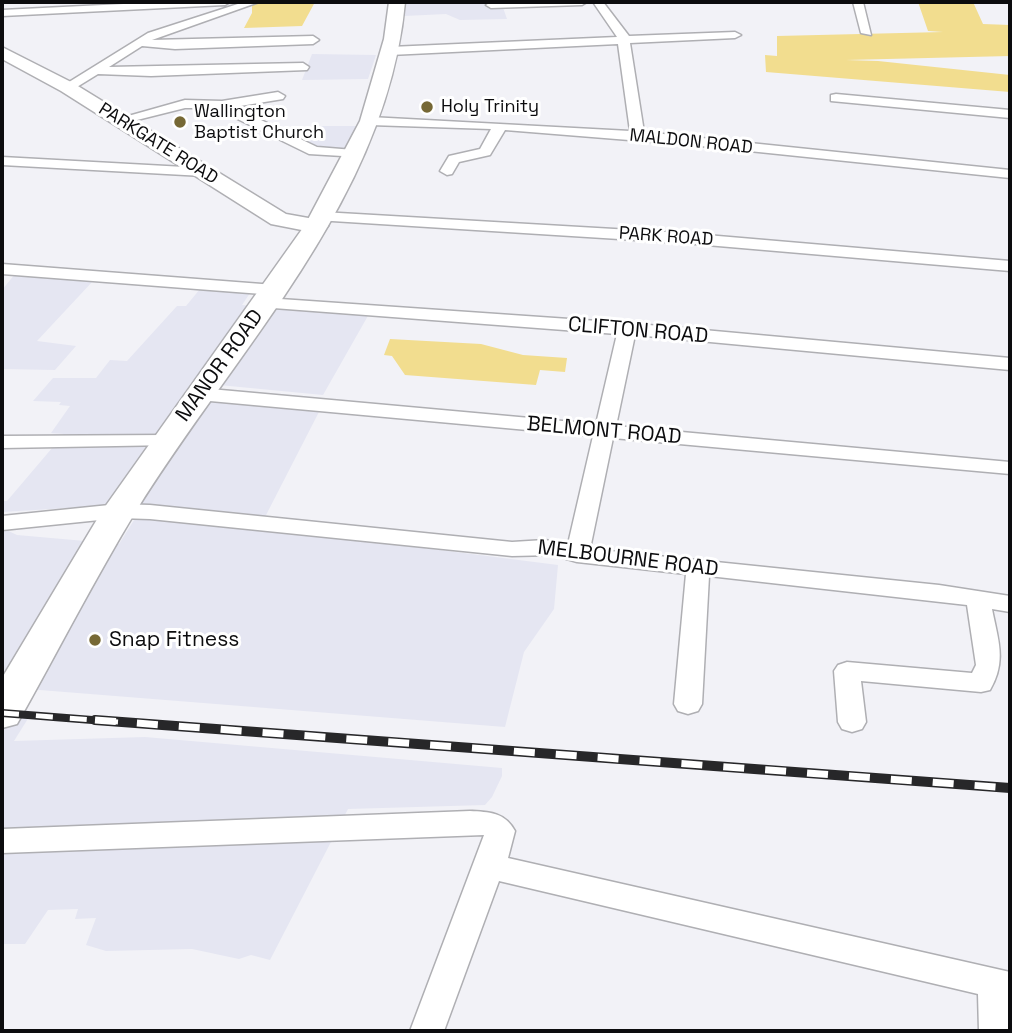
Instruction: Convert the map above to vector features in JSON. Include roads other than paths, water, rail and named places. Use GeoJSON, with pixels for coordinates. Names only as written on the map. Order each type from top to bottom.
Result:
{"type":"FeatureCollection","features":[{"type":"Feature","properties":{"kind":"main road","name":"MANOR ROAD"},"geometry":{"type":"LineString","coordinates":[[2,713],[114,521],[166,441],[271,296],[319,221],[370,121],[390,51],[397,2]]}},
{"type":"Feature","properties":{"kind":"street"},"geometry":{"type":"LineString","coordinates":[[2,13],[225,2]]}},
{"type":"Feature","properties":{"kind":"street"},"geometry":{"type":"LineString","coordinates":[[67,87],[139,43],[245,2]]}},
{"type":"Feature","properties":{"kind":"street"},"geometry":{"type":"LineString","coordinates":[[491,5],[582,2]]}},
{"type":"Feature","properties":{"kind":"street"},"geometry":{"type":"LineString","coordinates":[[598,2],[621,33],[638,137]]}},
{"type":"Feature","properties":{"kind":"street"},"geometry":{"type":"LineString","coordinates":[[858,2],[867,33]]}},
{"type":"Feature","properties":{"kind":"street"},"geometry":{"type":"LineString","coordinates":[[390,51],[622,43],[735,35]]}},
{"type":"Feature","properties":{"kind":"street"},"geometry":{"type":"LineString","coordinates":[[139,43],[175,45],[313,40]]}},
{"type":"Feature","properties":{"kind":"street","name":"PARKGATE ROAD"},"geometry":{"type":"LineString","coordinates":[[4,55],[67,87],[283,220],[319,221]]}},
{"type":"Feature","properties":{"kind":"street"},"geometry":{"type":"LineString","coordinates":[[98,69],[151,72],[303,67]]}},
{"type":"Feature","properties":{"kind":"street"},"geometry":{"type":"LineString","coordinates":[[975,93],[977,111]]}},
{"type":"Feature","properties":{"kind":"street"},"geometry":{"type":"LineString","coordinates":[[121,120],[186,104],[223,105],[278,96]]}},
{"type":"Feature","properties":{"kind":"street"},"geometry":{"type":"LineString","coordinates":[[836,98],[1010,114]]}},
{"type":"Feature","properties":{"kind":"street"},"geometry":{"type":"LineString","coordinates":[[223,105],[314,151],[354,154]]}},
{"type":"Feature","properties":{"kind":"street","name":"MALDON ROAD"},"geometry":{"type":"LineString","coordinates":[[370,121],[500,126],[638,137],[1010,174]]}},
{"type":"Feature","properties":{"kind":"street"},"geometry":{"type":"LineString","coordinates":[[447,171],[454,159],[485,152],[500,126]]}},
{"type":"Feature","properties":{"kind":"street"},"geometry":{"type":"LineString","coordinates":[[2,161],[203,172]]}},
{"type":"Feature","properties":{"kind":"street","name":"PARK ROAD"},"geometry":{"type":"LineString","coordinates":[[319,221],[683,238],[1010,266]]}},
{"type":"Feature","properties":{"kind":"street","name":"CLIFTON ROAD"},"geometry":{"type":"LineString","coordinates":[[2,269],[1010,364]]}},
{"type":"Feature","properties":{"kind":"street"},"geometry":{"type":"LineString","coordinates":[[577,555],[627,329]]}},
{"type":"Feature","properties":{"kind":"street","name":"BELMONT ROAD"},"geometry":{"type":"LineString","coordinates":[[199,394],[1010,468]]}},
{"type":"Feature","properties":{"kind":"street"},"geometry":{"type":"LineString","coordinates":[[2,442],[166,441]]}},
{"type":"Feature","properties":{"kind":"street"},"geometry":{"type":"LineString","coordinates":[[2,523],[114,521]]}},
{"type":"Feature","properties":{"kind":"street"},"geometry":{"type":"LineString","coordinates":[[2,536],[20,528],[114,521]]}},
{"type":"Feature","properties":{"kind":"street","name":"MELBOURNE ROAD"},"geometry":{"type":"LineString","coordinates":[[114,521],[514,549],[534,545],[561,548],[577,555],[1010,604]]}},
{"type":"Feature","properties":{"kind":"street"},"geometry":{"type":"LineString","coordinates":[[688,704],[698,568]]}},
{"type":"Feature","properties":{"kind":"street"},"geometry":{"type":"LineString","coordinates":[[852,722],[847,671],[981,687],[989,666],[978,599]]}},
{"type":"Feature","properties":{"kind":"street"},"geometry":{"type":"LineString","coordinates":[[2,841],[491,824],[500,831],[491,867],[427,1031]]}},
{"type":"Feature","properties":{"kind":"street"},"geometry":{"type":"LineString","coordinates":[[491,867],[1003,985],[996,1031]]}},
{"type":"Feature","properties":{"kind":"railway"},"geometry":{"type":"LineString","coordinates":[[2,713],[118,722]]}},
{"type":"Feature","properties":{"kind":"railway"},"geometry":{"type":"LineString","coordinates":[[95,720],[1010,788]]}},
{"type":"Feature","properties":{"kind":"place","name":"Holy Trinity"},"geometry":{"type":"Point","coordinates":[427,107]}},
{"type":"Feature","properties":{"kind":"place","name":"Wallington Baptist Church"},"geometry":{"type":"Point","coordinates":[180,122]}},
{"type":"Feature","properties":{"kind":"place","name":"Snap Fitness"},"geometry":{"type":"Point","coordinates":[95,640]}}]}
